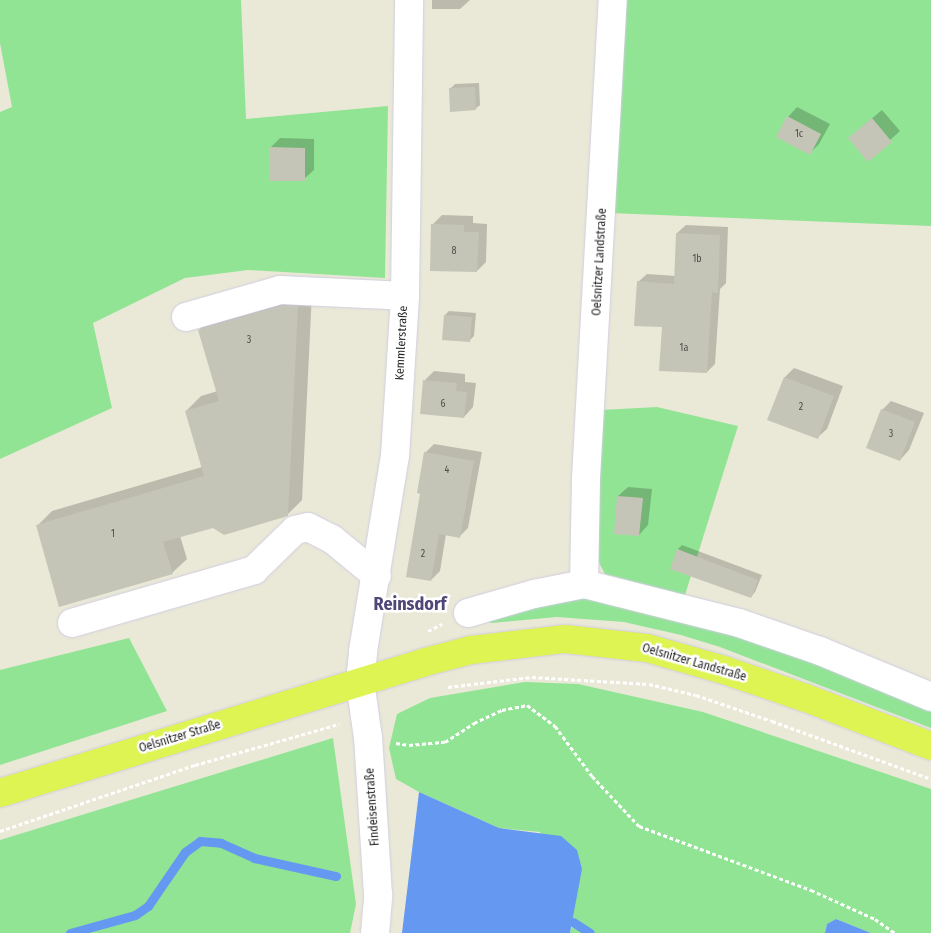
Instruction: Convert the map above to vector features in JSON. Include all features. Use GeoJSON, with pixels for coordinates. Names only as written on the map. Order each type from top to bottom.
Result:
{"type":"FeatureCollection","features":[{"type":"Feature","properties":{"kind":"main road","name":"Oelsnitzer Landstraße"},"geometry":{"type":"LineString","coordinates":[[360,682],[471,650],[510,645],[565,640],[647,648],[724,670],[806,698],[931,746]]}},
{"type":"Feature","properties":{"kind":"main road","name":"Oelsnitzer Straße"},"geometry":{"type":"LineString","coordinates":[[0,792],[360,682]]}},
{"type":"Feature","properties":{"kind":"street","name":"Kemmlerstraße"},"geometry":{"type":"LineString","coordinates":[[360,682],[363,651],[396,456],[405,296],[409,0]]}},
{"type":"Feature","properties":{"kind":"street","name":"Oelsnitzer Landstraße"},"geometry":{"type":"LineString","coordinates":[[584,584],[586,478],[613,0]]}},
{"type":"Feature","properties":{"kind":"street"},"geometry":{"type":"LineString","coordinates":[[186,317],[280,290],[405,296]]}},
{"type":"Feature","properties":{"kind":"street"},"geometry":{"type":"LineString","coordinates":[[72,623],[254,570],[295,530],[308,527],[332,539],[377,576]]}},
{"type":"Feature","properties":{"kind":"street"},"geometry":{"type":"LineString","coordinates":[[468,613],[534,594],[584,584],[739,623],[820,651],[931,697]]}},
{"type":"Feature","properties":{"kind":"street","name":"Findeisenstraße"},"geometry":{"type":"LineString","coordinates":[[360,682],[367,727],[378,895],[375,933]]}},
{"type":"Feature","properties":{"kind":"path"},"geometry":{"type":"LineString","coordinates":[[440,688],[532,677],[649,684],[696,695],[931,778]]}},
{"type":"Feature","properties":{"kind":"path"},"geometry":{"type":"LineString","coordinates":[[0,831],[194,765],[367,727],[409,745],[445,742],[474,723],[502,710],[527,706],[555,726],[592,776],[640,826],[811,890],[875,920],[895,933]]}},
{"type":"Feature","properties":{"kind":"green space"},"geometry":{"type":"Polygon","coordinates":[[[0,0],[241,0],[246,119],[388,106],[385,278],[248,270],[185,278],[93,323],[112,408],[0,459],[0,112],[12,107],[0,43],[0,0]]]}},
{"type":"Feature","properties":{"kind":"green space"},"geometry":{"type":"Polygon","coordinates":[[[621,0],[931,0],[931,226],[610,213],[621,0]]]}},
{"type":"Feature","properties":{"kind":"green space"},"geometry":{"type":"Polygon","coordinates":[[[657,407],[738,426],[685,595],[605,574],[594,553],[601,410],[657,407]]]}},
{"type":"Feature","properties":{"kind":"green space"},"geometry":{"type":"Polygon","coordinates":[[[591,593],[720,622],[931,709],[931,728],[720,647],[681,635],[624,622],[557,617],[492,623],[482,620],[591,593]]]}},
{"type":"Feature","properties":{"kind":"green space"},"geometry":{"type":"Polygon","coordinates":[[[129,638],[167,711],[0,765],[0,670],[129,638]]]}},
{"type":"Feature","properties":{"kind":"green space"},"geometry":{"type":"Polygon","coordinates":[[[525,682],[578,684],[703,712],[931,789],[931,933],[871,933],[836,919],[827,924],[825,933],[570,933],[573,922],[540,832],[499,828],[419,792],[396,779],[389,748],[397,714],[430,698],[525,682]]]}},
{"type":"Feature","properties":{"kind":"green space"},"geometry":{"type":"Polygon","coordinates":[[[333,738],[356,904],[350,933],[0,933],[0,840],[333,738]]]}},
{"type":"Feature","properties":{"kind":"water"},"geometry":{"type":"Polygon","coordinates":[[[419,792],[499,828],[561,836],[577,850],[582,869],[570,933],[402,933],[419,792]]]}},
{"type":"Feature","properties":{"kind":"water"},"geometry":{"type":"Polygon","coordinates":[[[836,919],[871,933],[825,933],[827,924],[836,919]]]}},
{"type":"Feature","properties":{"kind":"building"},"geometry":{"type":"Polygon","coordinates":[[[475,87],[476,110],[450,112],[449,88],[475,87]]]}},
{"type":"Feature","properties":{"kind":"building"},"geometry":{"type":"Polygon","coordinates":[[[787,116],[821,134],[810,155],[776,137],[787,116]]]}},
{"type":"Feature","properties":{"kind":"building"},"geometry":{"type":"Polygon","coordinates":[[[872,118],[892,142],[868,162],[848,138],[872,118]]]}},
{"type":"Feature","properties":{"kind":"building"},"geometry":{"type":"Polygon","coordinates":[[[269,147],[305,148],[305,181],[269,181],[269,147]]]}},
{"type":"Feature","properties":{"kind":"building"},"geometry":{"type":"Polygon","coordinates":[[[431,224],[464,225],[464,232],[479,232],[477,272],[430,271],[431,224]]]}},
{"type":"Feature","properties":{"kind":"building"},"geometry":{"type":"Polygon","coordinates":[[[676,233],[720,235],[718,293],[712,292],[707,373],[659,371],[662,327],[634,326],[637,281],[674,284],[676,233]]]}},
{"type":"Feature","properties":{"kind":"building"},"geometry":{"type":"Polygon","coordinates":[[[282,306],[298,306],[288,516],[224,535],[213,528],[163,542],[173,574],[59,607],[36,525],[204,476],[185,411],[219,401],[198,330],[282,306]]]}},
{"type":"Feature","properties":{"kind":"building"},"geometry":{"type":"Polygon","coordinates":[[[444,315],[472,317],[470,342],[442,340],[444,315]]]}},
{"type":"Feature","properties":{"kind":"building"},"geometry":{"type":"Polygon","coordinates":[[[784,377],[834,396],[818,439],[767,420],[784,377]]]}},
{"type":"Feature","properties":{"kind":"building"},"geometry":{"type":"Polygon","coordinates":[[[423,380],[457,383],[456,391],[467,392],[464,418],[420,414],[423,380]]]}},
{"type":"Feature","properties":{"kind":"building"},"geometry":{"type":"Polygon","coordinates":[[[881,409],[915,422],[900,461],[866,448],[881,409]]]}},
{"type":"Feature","properties":{"kind":"building"},"geometry":{"type":"Polygon","coordinates":[[[424,452],[474,461],[460,538],[439,534],[431,581],[406,577],[420,494],[417,493],[424,452]]]}},
{"type":"Feature","properties":{"kind":"building"},"geometry":{"type":"Polygon","coordinates":[[[617,496],[643,498],[639,536],[614,534],[617,496]]]}},
{"type":"Feature","properties":{"kind":"building"},"geometry":{"type":"Polygon","coordinates":[[[677,549],[758,580],[751,598],[670,569],[677,549]]]}},
{"type":"Feature","properties":{"kind":"waterway"},"geometry":{"type":"LineString","coordinates":[[70,933],[135,915],[148,906],[185,852],[200,841],[221,843],[254,858],[336,876]]}},
{"type":"Feature","properties":{"kind":"waterway"},"geometry":{"type":"LineString","coordinates":[[573,922],[590,933]]}},
{"type":"Feature","properties":{"kind":"district","name":"Reinsdorf"},"geometry":{"type":"Point","coordinates":[410,604]}}]}
